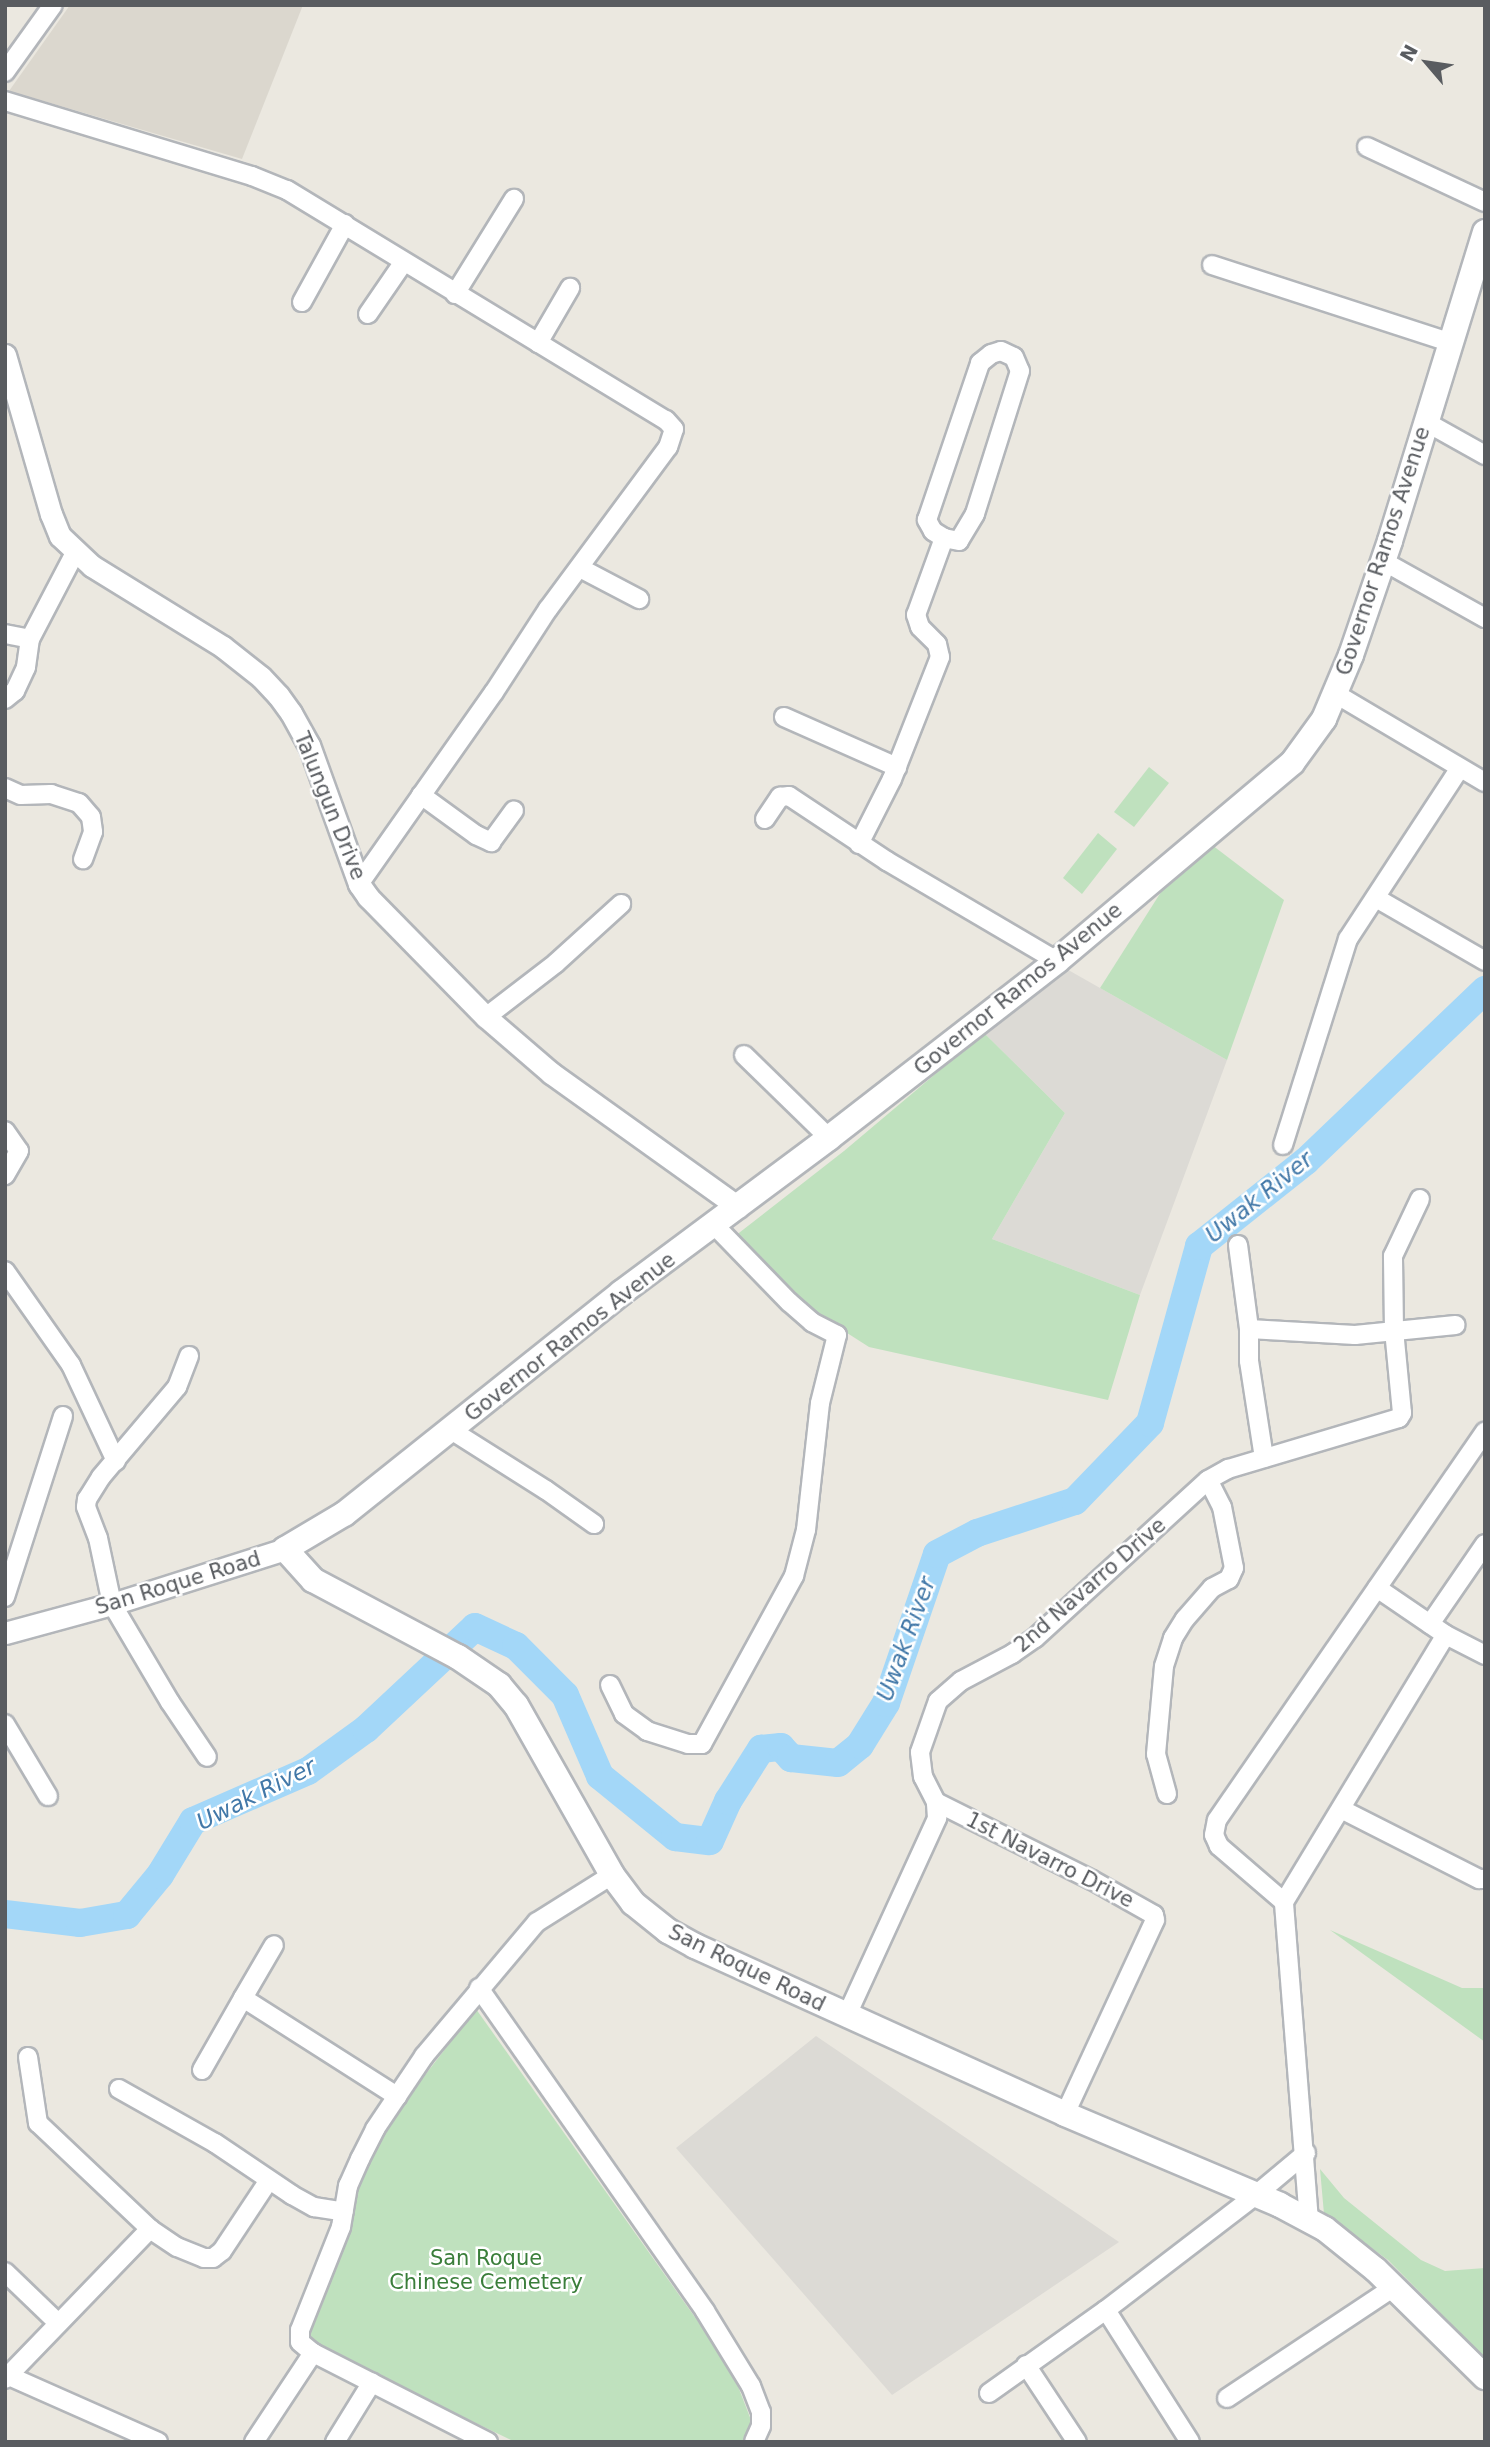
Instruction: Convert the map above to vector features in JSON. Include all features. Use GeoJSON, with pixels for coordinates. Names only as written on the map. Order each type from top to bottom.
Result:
{"type":"FeatureCollection","features":[{"type":"Feature","properties":{"kind":"main road","name":"Governor Ramos Avenue"},"geometry":{"type":"LineString","coordinates":[[285,1549],[344,1514],[621,1293],[830,1138],[1057,961],[1275,779],[1306,746],[1336,694],[1383,561],[1485,232]]}},
{"type":"Feature","properties":{"kind":"main road","name":"San Roque Road"},"geometry":{"type":"LineString","coordinates":[[285,1549],[313,1580],[458,1657],[499,1685],[516,1705],[612,1875],[633,1903],[668,1931],[695,1946],[1065,2114],[1257,2194],[1309,2221],[1341,2242],[1394,2287],[1485,2377]]}},
{"type":"Feature","properties":{"kind":"street"},"geometry":{"type":"LineString","coordinates":[[5,72],[52,5]]}},
{"type":"Feature","properties":{"kind":"street"},"geometry":{"type":"LineString","coordinates":[[5,101],[252,176],[287,190],[345,224],[403,263],[666,420],[674,429],[668,446],[548,609],[494,692],[359,884]]}},
{"type":"Feature","properties":{"kind":"street"},"geometry":{"type":"LineString","coordinates":[[1367,147],[1485,202]]}},
{"type":"Feature","properties":{"kind":"street"},"geometry":{"type":"LineString","coordinates":[[455,294],[514,199]]}},
{"type":"Feature","properties":{"kind":"street"},"geometry":{"type":"LineString","coordinates":[[302,302],[345,224]]}},
{"type":"Feature","properties":{"kind":"street"},"geometry":{"type":"LineString","coordinates":[[368,314],[403,263]]}},
{"type":"Feature","properties":{"kind":"street"},"geometry":{"type":"LineString","coordinates":[[1212,265],[1449,342]]}},
{"type":"Feature","properties":{"kind":"street"},"geometry":{"type":"LineString","coordinates":[[538,343],[570,288]]}},
{"type":"Feature","properties":{"kind":"street"},"geometry":{"type":"LineString","coordinates":[[1001,351],[1014,357],[1020,371],[975,514],[959,541],[944,538],[933,531],[928,520],[931,501],[980,363],[991,354],[1001,351]]}},
{"type":"Feature","properties":{"kind":"street","name":"Talungun Drive"},"geometry":{"type":"LineString","coordinates":[[5,355],[51,514],[60,536],[75,553],[223,647],[261,677],[278,695],[309,745],[359,884],[384,916],[486,1017],[551,1073],[738,1207]]}},
{"type":"Feature","properties":{"kind":"street"},"geometry":{"type":"LineString","coordinates":[[1426,422],[1485,455]]}},
{"type":"Feature","properties":{"kind":"street"},"geometry":{"type":"LineString","coordinates":[[859,844],[897,767],[940,657],[937,644],[920,627],[916,615],[944,538]]}},
{"type":"Feature","properties":{"kind":"street"},"geometry":{"type":"LineString","coordinates":[[5,699],[15,691],[26,667],[30,639],[75,553]]}},
{"type":"Feature","properties":{"kind":"street"},"geometry":{"type":"LineString","coordinates":[[1383,561],[1485,618]]}},
{"type":"Feature","properties":{"kind":"street"},"geometry":{"type":"LineString","coordinates":[[580,568],[639,599]]}},
{"type":"Feature","properties":{"kind":"street"},"geometry":{"type":"LineString","coordinates":[[5,634],[30,639]]}},
{"type":"Feature","properties":{"kind":"street"},"geometry":{"type":"LineString","coordinates":[[1336,694],[1485,782]]}},
{"type":"Feature","properties":{"kind":"street"},"geometry":{"type":"LineString","coordinates":[[784,717],[897,767]]}},
{"type":"Feature","properties":{"kind":"street"},"geometry":{"type":"LineString","coordinates":[[1283,1144],[1348,939],[1460,768]]}},
{"type":"Feature","properties":{"kind":"street"},"geometry":{"type":"LineString","coordinates":[[5,788],[21,795],[51,793],[79,803],[91,817],[93,832],[83,859]]}},
{"type":"Feature","properties":{"kind":"street"},"geometry":{"type":"LineString","coordinates":[[421,795],[476,835],[491,842],[514,810]]}},
{"type":"Feature","properties":{"kind":"street"},"geometry":{"type":"LineString","coordinates":[[765,819],[780,797],[789,796],[859,844],[1057,961]]}},
{"type":"Feature","properties":{"kind":"street"},"geometry":{"type":"LineString","coordinates":[[1376,898],[1485,961]]}},
{"type":"Feature","properties":{"kind":"street"},"geometry":{"type":"LineString","coordinates":[[486,1017],[556,963],[621,904]]}},
{"type":"Feature","properties":{"kind":"street"},"geometry":{"type":"LineString","coordinates":[[744,1055],[830,1138]]}},
{"type":"Feature","properties":{"kind":"street"},"geometry":{"type":"LineString","coordinates":[[5,1131],[19,1151],[5,1175]]}},
{"type":"Feature","properties":{"kind":"street"},"geometry":{"type":"LineString","coordinates":[[1394,1329],[1393,1256],[1420,1199]]}},
{"type":"Feature","properties":{"kind":"street"},"geometry":{"type":"LineString","coordinates":[[610,1685],[624,1714],[647,1731],[688,1744],[702,1744],[794,1576],[806,1530],[820,1403],[837,1335],[812,1322],[789,1302],[714,1225]]}},
{"type":"Feature","properties":{"kind":"street"},"geometry":{"type":"LineString","coordinates":[[1238,1245],[1249,1329],[1249,1361],[1264,1458]]}},
{"type":"Feature","properties":{"kind":"street"},"geometry":{"type":"LineString","coordinates":[[5,1271],[71,1365],[116,1461]]}},
{"type":"Feature","properties":{"kind":"street"},"geometry":{"type":"LineString","coordinates":[[1249,1329],[1354,1335],[1456,1325]]}},
{"type":"Feature","properties":{"kind":"street","name":"2nd Navarro Drive"},"geometry":{"type":"LineString","coordinates":[[936,1802],[923,1777],[920,1752],[938,1700],[961,1681],[1035,1638],[1208,1480],[1228,1469],[1399,1418],[1402,1413],[1394,1329]]}},
{"type":"Feature","properties":{"kind":"street"},"geometry":{"type":"LineString","coordinates":[[189,1356],[177,1387],[91,1492],[86,1507],[98,1538],[112,1604],[170,1702],[207,1756]]}},
{"type":"Feature","properties":{"kind":"street"},"geometry":{"type":"LineString","coordinates":[[5,1597],[63,1416]]}},
{"type":"Feature","properties":{"kind":"street"},"geometry":{"type":"LineString","coordinates":[[451,1430],[547,1490],[594,1524]]}},
{"type":"Feature","properties":{"kind":"street"},"geometry":{"type":"LineString","coordinates":[[1284,1902],[1219,1846],[1214,1835],[1217,1820],[1485,1431]]}},
{"type":"Feature","properties":{"kind":"street"},"geometry":{"type":"LineString","coordinates":[[1167,1794],[1156,1754],[1167,1657],[1173,1638],[1185,1619],[1212,1588],[1229,1579],[1234,1568],[1222,1507],[1208,1480]]}},
{"type":"Feature","properties":{"kind":"street"},"geometry":{"type":"LineString","coordinates":[[1430,1624],[1485,1544]]}},
{"type":"Feature","properties":{"kind":"street","name":"San Roque Road"},"geometry":{"type":"LineString","coordinates":[[5,1633],[112,1604],[285,1549]]}},
{"type":"Feature","properties":{"kind":"street"},"geometry":{"type":"LineString","coordinates":[[1377,1588],[1446,1635],[1485,1655]]}},
{"type":"Feature","properties":{"kind":"street"},"geometry":{"type":"LineString","coordinates":[[1309,2221],[1306,2153],[1284,1902],[1446,1635]]}},
{"type":"Feature","properties":{"kind":"street"},"geometry":{"type":"LineString","coordinates":[[5,1724],[12,1750],[48,1796]]}},
{"type":"Feature","properties":{"kind":"street"},"geometry":{"type":"LineString","coordinates":[[846,2015],[927,1844],[937,1818],[936,1802]]}},
{"type":"Feature","properties":{"kind":"street","name":"1st Navarro Drive"},"geometry":{"type":"LineString","coordinates":[[936,1802],[1154,1914],[1155,1920],[1065,2114]]}},
{"type":"Feature","properties":{"kind":"street"},"geometry":{"type":"LineString","coordinates":[[1341,1810],[1479,1879],[1485,1879]]}},
{"type":"Feature","properties":{"kind":"street"},"geometry":{"type":"LineString","coordinates":[[488,2442],[313,2353],[300,2342],[300,2330],[344,2213],[348,2186],[375,2129],[424,2056],[537,1922],[612,1875]]}},
{"type":"Feature","properties":{"kind":"street"},"geometry":{"type":"LineString","coordinates":[[202,2070],[274,1944]]}},
{"type":"Feature","properties":{"kind":"street"},"geometry":{"type":"LineString","coordinates":[[479,1988],[705,2311],[751,2386],[761,2412],[761,2426],[754,2442]]}},
{"type":"Feature","properties":{"kind":"street"},"geometry":{"type":"LineString","coordinates":[[243,1997],[397,2096]]}},
{"type":"Feature","properties":{"kind":"street"},"geometry":{"type":"LineString","coordinates":[[28,2057],[37,2123],[150,2230],[177,2247],[204,2258],[213,2258],[222,2251],[269,2180]]}},
{"type":"Feature","properties":{"kind":"street"},"geometry":{"type":"LineString","coordinates":[[119,2089],[215,2143],[314,2207],[344,2213]]}},
{"type":"Feature","properties":{"kind":"street"},"geometry":{"type":"LineString","coordinates":[[989,2393],[1106,2310],[1306,2153]]}},
{"type":"Feature","properties":{"kind":"street"},"geometry":{"type":"LineString","coordinates":[[150,2230],[7,2378],[158,2442]]}},
{"type":"Feature","properties":{"kind":"street"},"geometry":{"type":"LineString","coordinates":[[5,2272],[58,2323]]}},
{"type":"Feature","properties":{"kind":"street"},"geometry":{"type":"LineString","coordinates":[[1227,2398],[1394,2287]]}},
{"type":"Feature","properties":{"kind":"street"},"geometry":{"type":"LineString","coordinates":[[1106,2310],[1190,2442]]}},
{"type":"Feature","properties":{"kind":"street"},"geometry":{"type":"LineString","coordinates":[[254,2442],[313,2353]]}},
{"type":"Feature","properties":{"kind":"street"},"geometry":{"type":"LineString","coordinates":[[1026,2365],[1077,2442]]}},
{"type":"Feature","properties":{"kind":"street"},"geometry":{"type":"LineString","coordinates":[[335,2442],[372,2382]]}},
{"type":"Feature","properties":{"kind":"shaded area"},"geometry":{"type":"Polygon","coordinates":[[[70,5],[303,5],[242,159],[9,91],[70,5]]]}},
{"type":"Feature","properties":{"kind":"shaded area"},"geometry":{"type":"Polygon","coordinates":[[[1063,967],[1227,1060],[1140,1295],[992,1239],[1065,1113],[984,1033],[1063,967]]]}},
{"type":"Feature","properties":{"kind":"shaded area"},"geometry":{"type":"Polygon","coordinates":[[[816,2036],[1119,2242],[892,2395],[676,2148],[816,2036]]]}},
{"type":"Feature","properties":{"kind":"green space"},"geometry":{"type":"Polygon","coordinates":[[[1149,767],[1169,783],[1134,827],[1114,812],[1149,767]]]}},
{"type":"Feature","properties":{"kind":"green space"},"geometry":{"type":"Polygon","coordinates":[[[1098,833],[1117,849],[1082,894],[1063,878],[1098,833]]]}},
{"type":"Feature","properties":{"kind":"green space"},"geometry":{"type":"Polygon","coordinates":[[[1212,845],[1284,900],[1227,1060],[1100,988],[1168,881],[1212,845]]]}},
{"type":"Feature","properties":{"kind":"green space"},"geometry":{"type":"Polygon","coordinates":[[[984,1033],[1065,1113],[992,1239],[1140,1295],[1108,1400],[869,1347],[794,1299],[735,1236],[844,1151],[984,1033]]]}},
{"type":"Feature","properties":{"kind":"green space"},"geometry":{"type":"Polygon","coordinates":[[[1330,1930],[1462,1988],[1485,1988],[1485,2042],[1330,1930]]]}},
{"type":"Feature","properties":{"kind":"green space","name":"San Roque Chinese Cemetery"},"geometry":{"type":"Polygon","coordinates":[[[476,2009],[731,2368],[751,2420],[750,2442],[515,2442],[345,2360],[304,2334],[351,2198],[378,2136],[476,2009]]]}},
{"type":"Feature","properties":{"kind":"green space"},"geometry":{"type":"Polygon","coordinates":[[[1320,2169],[1344,2198],[1421,2260],[1445,2271],[1485,2268],[1485,2358],[1388,2260],[1324,2214],[1320,2169]]]}},
{"type":"Feature","properties":{"kind":"waterway","name":"Uwak River"},"geometry":{"type":"LineString","coordinates":[[5,1914],[80,1923],[127,1915],[160,1875],[193,1821],[308,1771],[366,1729],[475,1627],[516,1646],[565,1695],[600,1776],[675,1837],[710,1841],[728,1801],[761,1749],[781,1747],[791,1758],[838,1763],[860,1745],[886,1703],[937,1554],[977,1533],[1075,1501],[1150,1423],[1199,1246],[1306,1161],[1485,990]]}}]}
